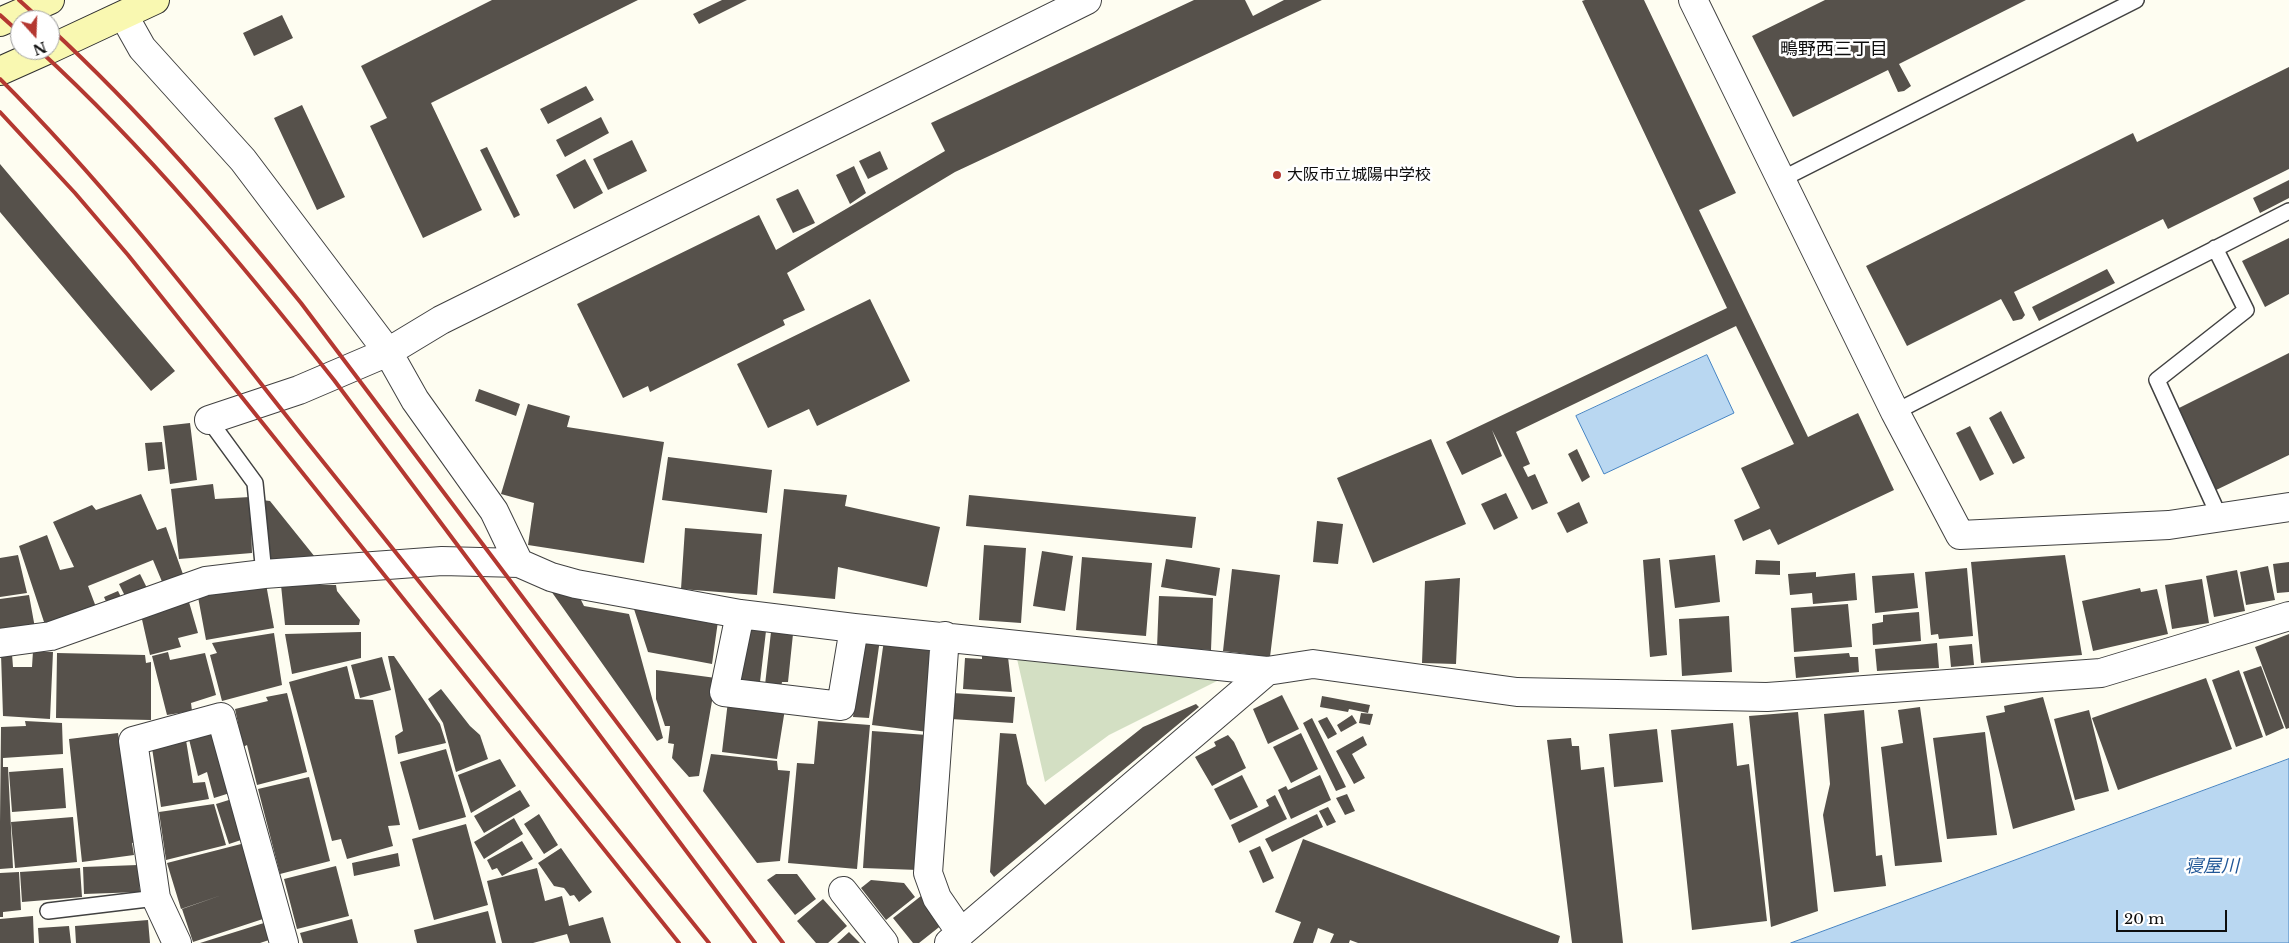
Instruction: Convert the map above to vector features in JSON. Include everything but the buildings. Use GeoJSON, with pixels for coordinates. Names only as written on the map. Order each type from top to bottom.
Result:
{"type":"FeatureCollection","features":[{"type":"Feature","properties":{"kind":"street"},"geometry":{"type":"LineString","coordinates":[[0,22],[50,0]]}},
{"type":"Feature","properties":{"kind":"street"},"geometry":{"type":"LineString","coordinates":[[60,42],[119,8],[155,0]]}},
{"type":"Feature","properties":{"kind":"street"},"geometry":{"type":"LineString","coordinates":[[209,420],[299,390],[388,352],[450,315],[1087,0]]}},
{"type":"Feature","properties":{"kind":"street"},"geometry":{"type":"LineString","coordinates":[[1693,0],[1895,412],[1960,535],[2169,525],[2289,507]]}},
{"type":"Feature","properties":{"kind":"street"},"geometry":{"type":"LineString","coordinates":[[119,8],[142,48],[243,160],[388,352],[416,400],[494,511],[519,563]]}},
{"type":"Feature","properties":{"kind":"street"},"geometry":{"type":"LineString","coordinates":[[0,71],[24,60]]}},
{"type":"Feature","properties":{"kind":"street"},"geometry":{"type":"LineString","coordinates":[[0,643],[51,636],[206,581],[264,574],[442,561],[519,563],[550,577],[576,584],[740,614],[854,628],[1267,671],[1313,664],[1517,692],[1767,697],[2101,673],[2289,616]]}},
{"type":"Feature","properties":{"kind":"street"},"geometry":{"type":"LineString","coordinates":[[740,614],[724,692],[841,706],[854,628]]}},
{"type":"Feature","properties":{"kind":"street"},"geometry":{"type":"LineString","coordinates":[[945,636],[928,874],[955,938],[1267,671]]}},
{"type":"Feature","properties":{"kind":"street"},"geometry":{"type":"LineString","coordinates":[[177,943],[156,898],[132,741],[221,717],[284,943]]}},
{"type":"Feature","properties":{"kind":"street"},"geometry":{"type":"LineString","coordinates":[[843,891],[884,943]]}},
{"type":"Feature","properties":{"kind":"lane"},"geometry":{"type":"LineString","coordinates":[[1780,180],[2136,0]]}},
{"type":"Feature","properties":{"kind":"lane"},"geometry":{"type":"LineString","coordinates":[[1895,412],[2289,211]]}},
{"type":"Feature","properties":{"kind":"lane"},"geometry":{"type":"LineString","coordinates":[[2215,248],[2246,310],[2157,380],[2219,516]]}},
{"type":"Feature","properties":{"kind":"lane"},"geometry":{"type":"LineString","coordinates":[[209,420],[255,484],[264,574]]}},
{"type":"Feature","properties":{"kind":"lane"},"geometry":{"type":"LineString","coordinates":[[48,911],[156,898]]}},
{"type":"Feature","properties":{"kind":"green space"},"geometry":{"type":"Polygon","coordinates":[[[1015,650],[1215,675],[1217,681],[1109,735],[1045,782],[1015,650]]]}},
{"type":"Feature","properties":{"kind":"water"},"geometry":{"type":"Polygon","coordinates":[[[1707,355],[1734,413],[1604,474],[1576,416],[1707,355]]]}},
{"type":"Feature","properties":{"kind":"water","name":"寝屋川"},"geometry":{"type":"Polygon","coordinates":[[[2289,759],[2289,943],[1791,943],[2289,759]]]}},
{"type":"Feature","properties":{"kind":"railway"},"geometry":{"type":"LineString","coordinates":[[19,0],[30,10]]}},
{"type":"Feature","properties":{"kind":"railway"},"geometry":{"type":"LineString","coordinates":[[0,15],[10,24]]}},
{"type":"Feature","properties":{"kind":"railway"},"geometry":{"type":"LineString","coordinates":[[60,37],[117,93],[181,161],[301,303],[783,943]]}},
{"type":"Feature","properties":{"kind":"railway"},"geometry":{"type":"LineString","coordinates":[[50,60],[118,127],[193,209],[334,380],[755,943]]}},
{"type":"Feature","properties":{"kind":"railway"},"geometry":{"type":"LineString","coordinates":[[0,79],[83,167],[199,305],[709,943]]}},
{"type":"Feature","properties":{"kind":"railway"},"geometry":{"type":"LineString","coordinates":[[0,112],[75,193],[128,255],[679,943]]}},
{"type":"Feature","properties":{"kind":"place","name":"大阪市立城陽中学校"},"geometry":{"type":"Point","coordinates":[1277,175]}},
{"type":"Feature","properties":{"kind":"district","name":"鴫野西三丁目"},"geometry":{"type":"Point","coordinates":[1834,50]}}]}
